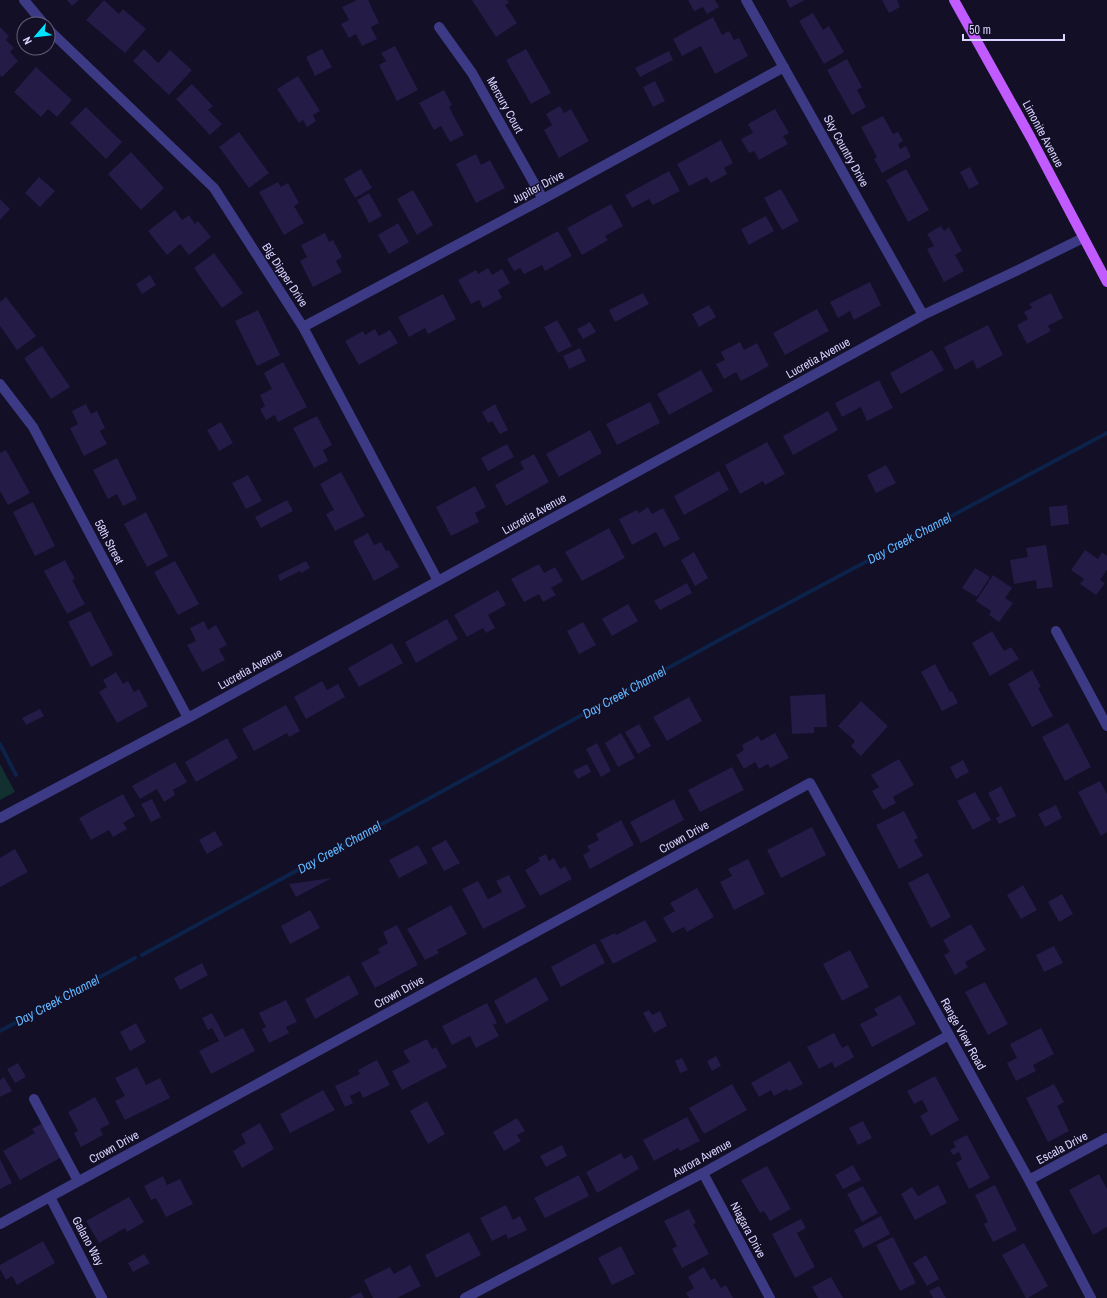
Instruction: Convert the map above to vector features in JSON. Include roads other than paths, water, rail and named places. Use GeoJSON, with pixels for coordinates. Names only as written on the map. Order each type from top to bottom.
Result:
{"type":"FeatureCollection","features":[{"type":"Feature","properties":{"kind":"main road","name":"Limonite Avenue"},"geometry":{"type":"LineString","coordinates":[[954,0],[1107,282]]}},
{"type":"Feature","properties":{"kind":"street"},"geometry":{"type":"LineString","coordinates":[[24,0],[37,16]]}},
{"type":"Feature","properties":{"kind":"street","name":"Sky Country Drive"},"geometry":{"type":"LineString","coordinates":[[746,0],[923,315]]}},
{"type":"Feature","properties":{"kind":"street","name":"Mercury Court"},"geometry":{"type":"LineString","coordinates":[[439,27],[472,73],[543,200]]}},
{"type":"Feature","properties":{"kind":"street","name":"Big Dipper Drive"},"geometry":{"type":"LineString","coordinates":[[56,37],[214,188],[303,327],[438,581]]}},
{"type":"Feature","properties":{"kind":"street","name":"Jupiter Drive"},"geometry":{"type":"LineString","coordinates":[[303,327],[543,200],[784,67]]}},
{"type":"Feature","properties":{"kind":"street","name":"Lucretia Avenue"},"geometry":{"type":"LineString","coordinates":[[0,818],[188,718],[923,315],[1016,272],[1083,238]]}},
{"type":"Feature","properties":{"kind":"street","name":"58th Street"},"geometry":{"type":"LineString","coordinates":[[0,384],[33,427],[188,718]]}},
{"type":"Feature","properties":{"kind":"street"},"geometry":{"type":"LineString","coordinates":[[1056,631],[1107,726]]}},
{"type":"Feature","properties":{"kind":"street","name":"Range View Road"},"geometry":{"type":"LineString","coordinates":[[810,783],[1029,1180],[1090,1298]]}},
{"type":"Feature","properties":{"kind":"street","name":"Crown Drive"},"geometry":{"type":"LineString","coordinates":[[0,1224],[810,783]]}},
{"type":"Feature","properties":{"kind":"street","name":"Aurora Avenue"},"geometry":{"type":"LineString","coordinates":[[465,1298],[703,1173],[949,1035]]}},
{"type":"Feature","properties":{"kind":"street"},"geometry":{"type":"LineString","coordinates":[[34,1099],[78,1181]]}},
{"type":"Feature","properties":{"kind":"street","name":"Escala Drive"},"geometry":{"type":"LineString","coordinates":[[1029,1180],[1107,1138]]}},
{"type":"Feature","properties":{"kind":"street","name":"Niagara Drive"},"geometry":{"type":"LineString","coordinates":[[703,1173],[770,1298]]}},
{"type":"Feature","properties":{"kind":"street","name":"Galano Way"},"geometry":{"type":"LineString","coordinates":[[50,1197],[102,1298]]}},
{"type":"Feature","properties":{"kind":"waterway","name":"Day Creek Channel"},"geometry":{"type":"LineString","coordinates":[[142,955],[723,638],[1107,433]]}},
{"type":"Feature","properties":{"kind":"waterway"},"geometry":{"type":"LineString","coordinates":[[0,744],[16,775]]}},
{"type":"Feature","properties":{"kind":"waterway","name":"Day Creek Channel"},"geometry":{"type":"LineString","coordinates":[[0,1031],[135,958]]}}]}
